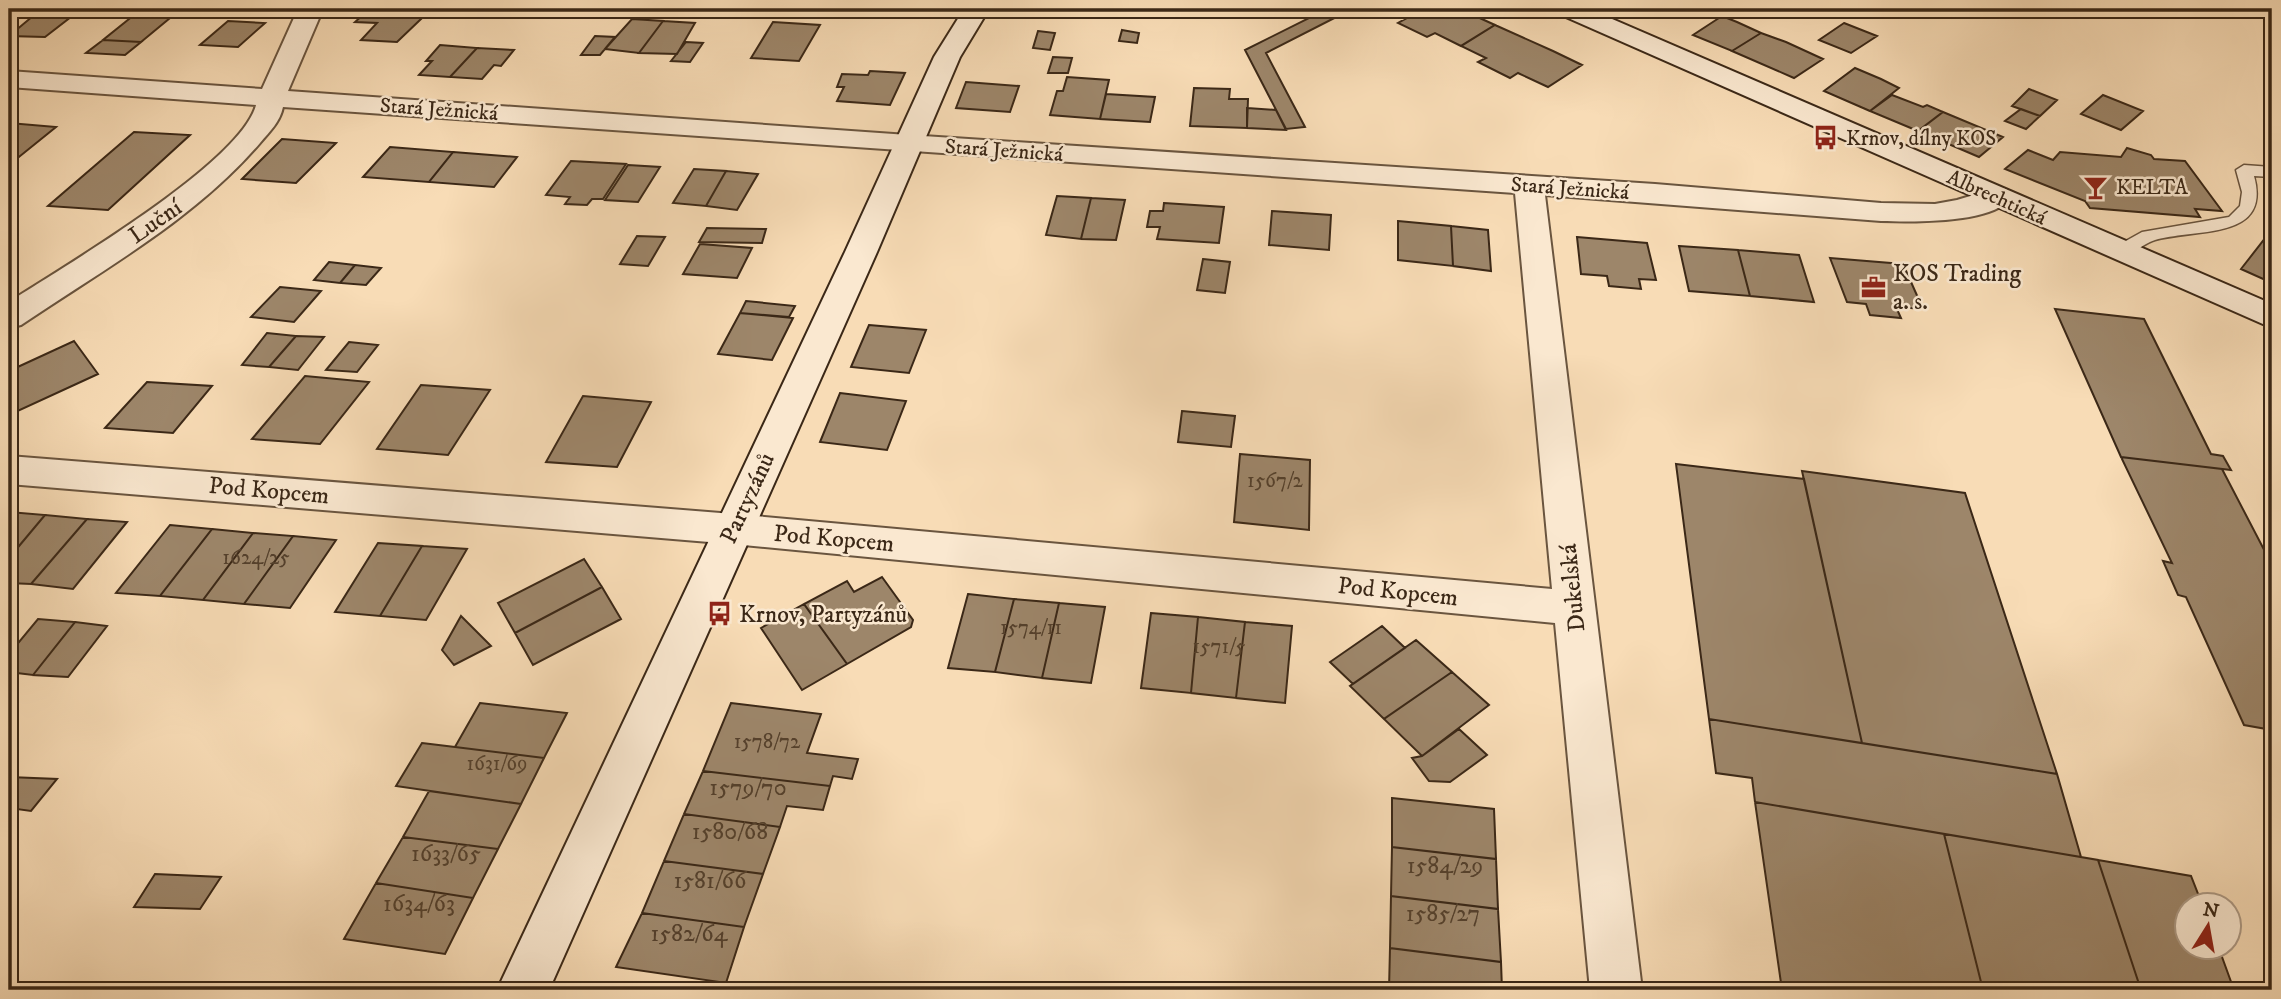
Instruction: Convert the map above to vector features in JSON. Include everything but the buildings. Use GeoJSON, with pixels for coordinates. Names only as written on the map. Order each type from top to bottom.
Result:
{"type":"FeatureCollection","features":[{"type":"Feature","properties":{"kind":"street"},"geometry":{"type":"LineString","coordinates":[[304,9],[310,9]]}},
{"type":"Feature","properties":{"kind":"street","name":"Luční"},"geometry":{"type":"LineString","coordinates":[[9,317],[151,225],[194,193],[257,131],[267,117],[272,97],[310,9]]}},
{"type":"Feature","properties":{"kind":"street","name":"Partyzánů"},"geometry":{"type":"LineString","coordinates":[[523,990],[862,252],[947,57],[976,9]]}},
{"type":"Feature","properties":{"kind":"street","name":"Albrechtická"},"geometry":{"type":"LineString","coordinates":[[1568,9],[2272,317]]}},
{"type":"Feature","properties":{"kind":"street","name":"Stará Ježnická"},"geometry":{"type":"LineString","coordinates":[[9,79],[1910,213],[1962,209],[1997,197]]}},
{"type":"Feature","properties":{"kind":"street","name":"Dukelská"},"geometry":{"type":"LineString","coordinates":[[1529,185],[1616,990]]}},
{"type":"Feature","properties":{"kind":"street","name":"Pod Kopcem"},"geometry":{"type":"LineString","coordinates":[[9,470],[733,529],[1574,608]]}},
{"type":"Feature","properties":{"kind":"lane"},"geometry":{"type":"LineString","coordinates":[[2121,251],[2148,236],[2234,221],[2248,207],[2250,192],[2244,170],[2272,172]]}},
{"type":"Feature","properties":{"kind":"place","name":"Krnov, dílny KOS"},"geometry":{"type":"Point","coordinates":[1826,138]}},
{"type":"Feature","properties":{"kind":"place","name":"KELTA"},"geometry":{"type":"Point","coordinates":[2096,187]}},
{"type":"Feature","properties":{"kind":"place","name":"KOS Trading a. s."},"geometry":{"type":"Point","coordinates":[1873,287]}},
{"type":"Feature","properties":{"kind":"place","name":"Krnov, Partyzánů"},"geometry":{"type":"Point","coordinates":[719,614]}}]}
